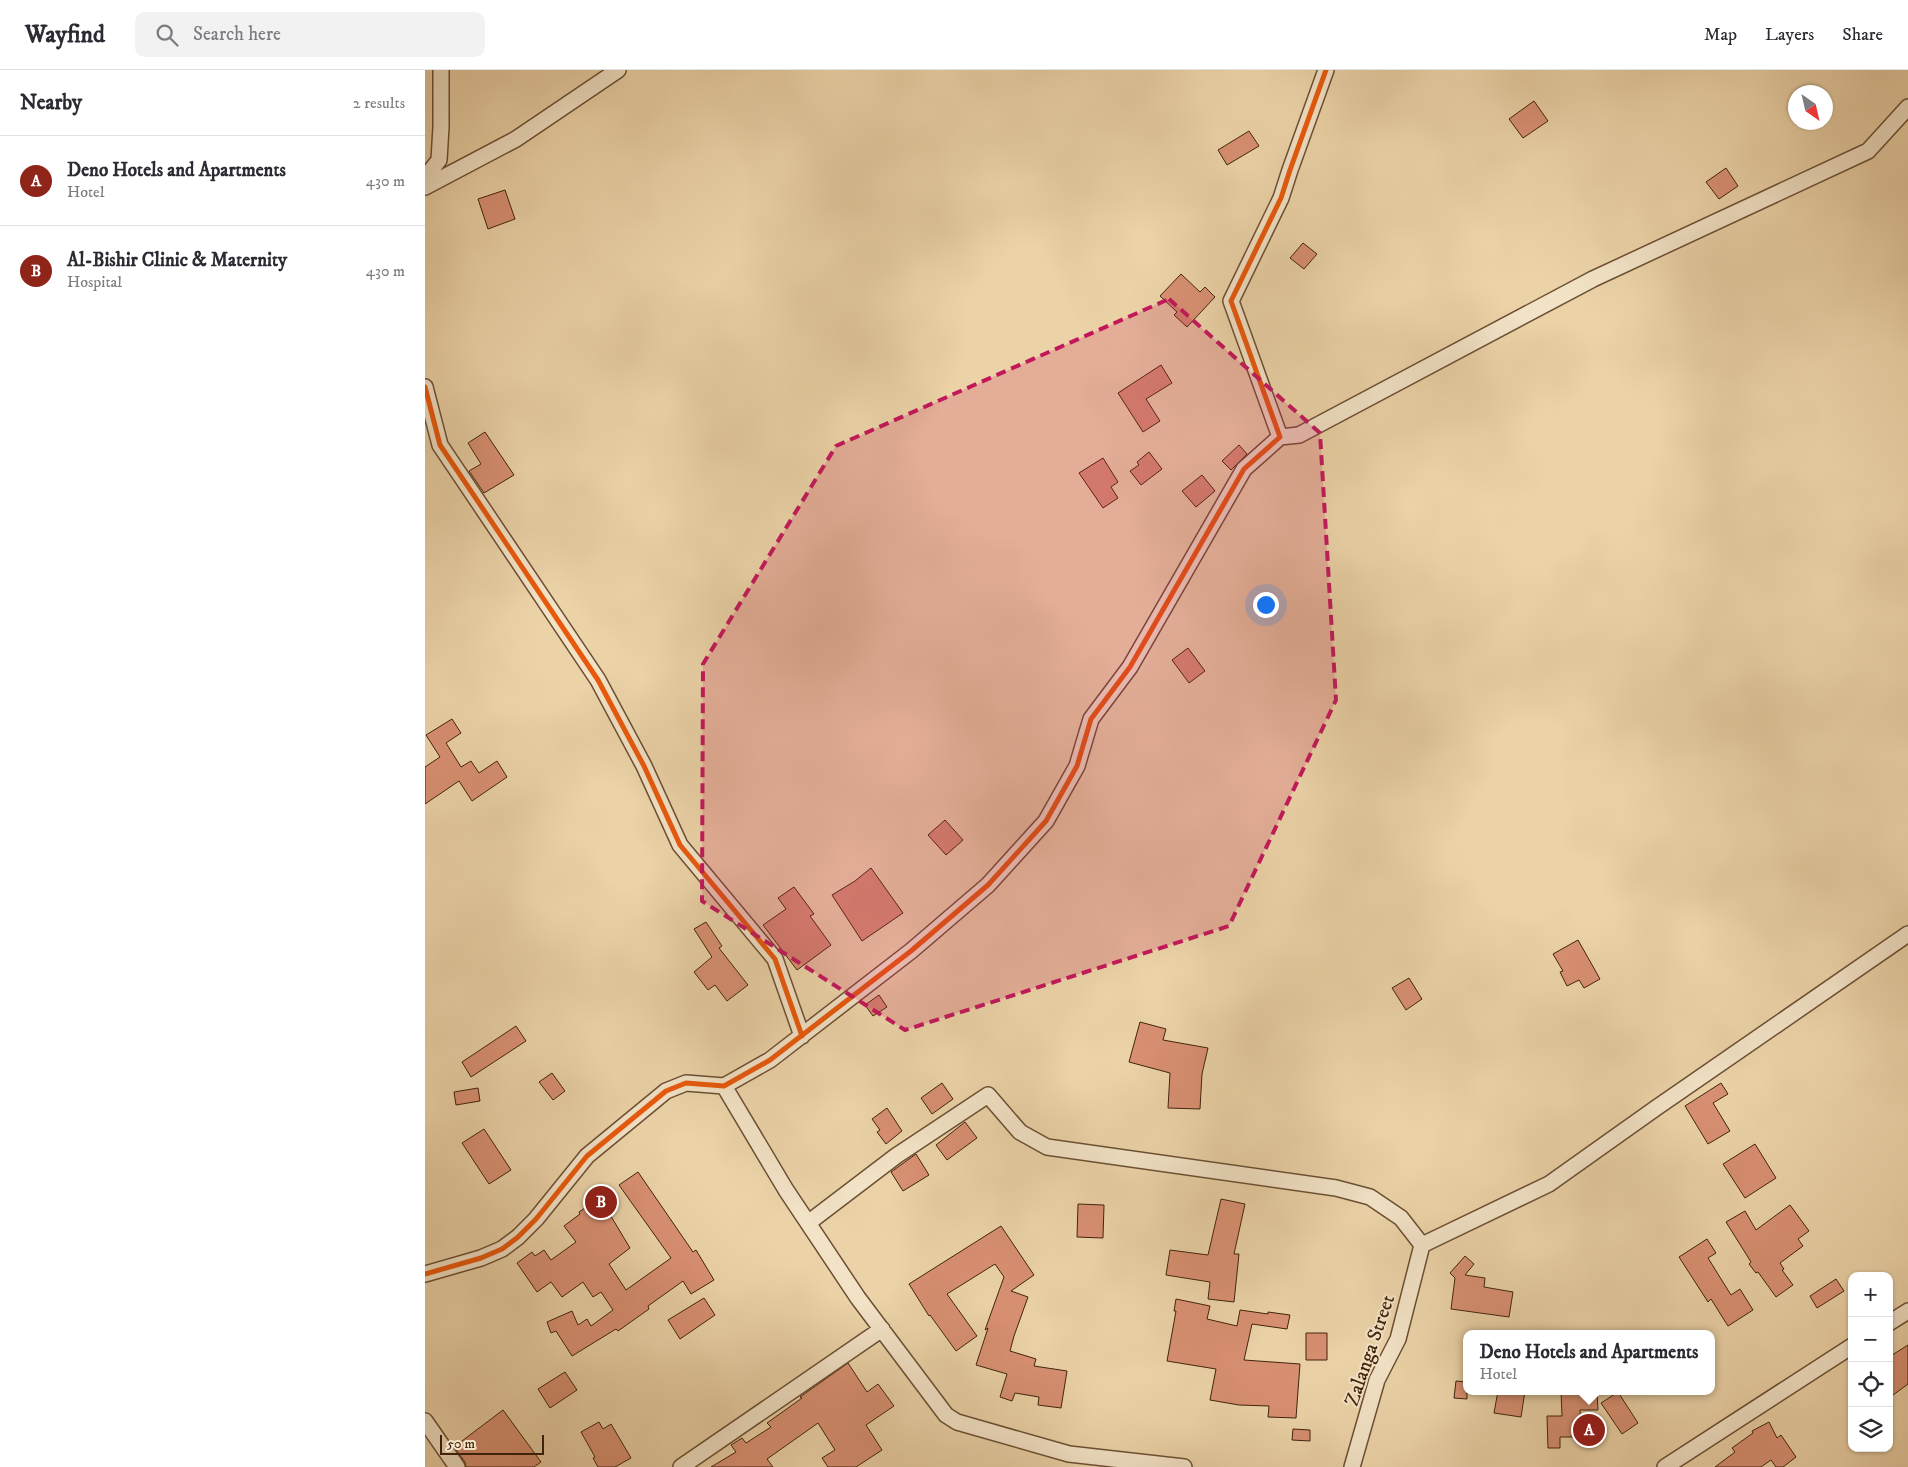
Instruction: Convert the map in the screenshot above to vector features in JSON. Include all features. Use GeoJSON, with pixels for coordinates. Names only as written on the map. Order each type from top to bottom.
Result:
{"type":"FeatureCollection","features":[{"type":"Feature","properties":{"kind":"street"},"geometry":{"type":"LineString","coordinates":[[427,171],[439,160],[441,70]]}},
{"type":"Feature","properties":{"kind":"street"},"geometry":{"type":"LineString","coordinates":[[425,187],[516,139],[618,70]]}},
{"type":"Feature","properties":{"kind":"street"},"geometry":{"type":"LineString","coordinates":[[1280,437],[1231,300],[1281,198],[1325,70]]}},
{"type":"Feature","properties":{"kind":"street"},"geometry":{"type":"LineString","coordinates":[[425,1274],[481,1258],[501,1249],[518,1237],[536,1220],[587,1156],[666,1091],[686,1083],[724,1086],[770,1060],[911,950],[988,885],[1046,821],[1077,766],[1091,719],[1130,667],[1243,469],[1280,437],[1299,435],[1593,279],[1868,151],[1908,107]]}},
{"type":"Feature","properties":{"kind":"street"},"geometry":{"type":"LineString","coordinates":[[425,387],[439,445],[598,680],[644,766],[680,845],[775,959],[802,1036]]}},
{"type":"Feature","properties":{"kind":"street"},"geometry":{"type":"LineString","coordinates":[[808,1223],[896,1156],[987,1095],[1019,1132],[1047,1147],[1336,1188],[1370,1197],[1401,1218],[1422,1245],[1549,1184],[1908,934]]}},
{"type":"Feature","properties":{"kind":"street"},"geometry":{"type":"LineString","coordinates":[[724,1086],[786,1190],[808,1223],[882,1329],[946,1415],[951,1419],[1066,1460],[1184,1467]]}},
{"type":"Feature","properties":{"kind":"street","name":"Zalanga Street"},"geometry":{"type":"LineString","coordinates":[[1352,1467],[1377,1380],[1398,1339],[1422,1245]]}},
{"type":"Feature","properties":{"kind":"street"},"geometry":{"type":"LineString","coordinates":[[1893,1320],[1908,1311]]}},
{"type":"Feature","properties":{"kind":"street"},"geometry":{"type":"LineString","coordinates":[[681,1467],[882,1329]]}},
{"type":"Feature","properties":{"kind":"street"},"geometry":{"type":"LineString","coordinates":[[1665,1467],[1848,1349]]}},
{"type":"Feature","properties":{"kind":"street"},"geometry":{"type":"LineString","coordinates":[[425,1421],[457,1467]]}},
{"type":"Feature","properties":{"kind":"highlighted area"},"geometry":{"type":"Polygon","coordinates":[[[1169,299],[1320,433],[1336,700],[1229,926],[905,1030],[702,901],[703,664],[836,446],[1169,299]]]}},
{"type":"Feature","properties":{"kind":"building"},"geometry":{"type":"Polygon","coordinates":[[[1534,101],[1548,121],[1523,138],[1509,119],[1534,101]]]}},
{"type":"Feature","properties":{"kind":"building"},"geometry":{"type":"Polygon","coordinates":[[[1249,131],[1259,146],[1227,165],[1218,150],[1249,131]]]}},
{"type":"Feature","properties":{"kind":"building"},"geometry":{"type":"Polygon","coordinates":[[[1726,168],[1738,186],[1719,199],[1706,182],[1726,168]]]}},
{"type":"Feature","properties":{"kind":"building"},"geometry":{"type":"Polygon","coordinates":[[[505,190],[515,219],[488,229],[478,199],[505,190]]]}},
{"type":"Feature","properties":{"kind":"building"},"geometry":{"type":"Polygon","coordinates":[[[1303,243],[1317,254],[1304,269],[1290,258],[1303,243]]]}},
{"type":"Feature","properties":{"kind":"building"},"geometry":{"type":"Polygon","coordinates":[[[1181,274],[1200,292],[1205,287],[1215,297],[1187,327],[1174,315],[1177,312],[1160,296],[1181,274]]]}},
{"type":"Feature","properties":{"kind":"building"},"geometry":{"type":"Polygon","coordinates":[[[1161,365],[1172,383],[1146,399],[1160,421],[1143,432],[1118,393],[1161,365]]]}},
{"type":"Feature","properties":{"kind":"building"},"geometry":{"type":"Polygon","coordinates":[[[485,432],[514,475],[484,493],[469,471],[481,464],[468,443],[485,432]]]}},
{"type":"Feature","properties":{"kind":"building"},"geometry":{"type":"Polygon","coordinates":[[[1239,445],[1247,454],[1231,470],[1222,461],[1239,445]]]}},
{"type":"Feature","properties":{"kind":"building"},"geometry":{"type":"Polygon","coordinates":[[[1149,452],[1162,469],[1141,485],[1130,471],[1139,465],[1137,462],[1149,452]]]}},
{"type":"Feature","properties":{"kind":"building"},"geometry":{"type":"Polygon","coordinates":[[[1103,458],[1118,482],[1111,487],[1118,498],[1103,508],[1079,473],[1103,458]]]}},
{"type":"Feature","properties":{"kind":"building"},"geometry":{"type":"Polygon","coordinates":[[[1202,475],[1215,491],[1196,507],[1182,491],[1202,475]]]}},
{"type":"Feature","properties":{"kind":"building"},"geometry":{"type":"Polygon","coordinates":[[[1188,648],[1205,671],[1189,683],[1172,660],[1188,648]]]}},
{"type":"Feature","properties":{"kind":"building"},"geometry":{"type":"Polygon","coordinates":[[[452,719],[461,733],[446,743],[461,767],[471,761],[479,773],[497,761],[507,777],[472,801],[459,781],[425,804],[425,767],[440,757],[426,735],[452,719]]]}},
{"type":"Feature","properties":{"kind":"building"},"geometry":{"type":"Polygon","coordinates":[[[945,820],[963,840],[946,855],[928,835],[945,820]]]}},
{"type":"Feature","properties":{"kind":"building"},"geometry":{"type":"Polygon","coordinates":[[[871,868],[903,913],[862,941],[832,895],[855,881],[871,868]]]}},
{"type":"Feature","properties":{"kind":"building"},"geometry":{"type":"Polygon","coordinates":[[[794,887],[814,914],[810,916],[831,945],[797,970],[763,925],[786,909],[778,898],[794,887]]]}},
{"type":"Feature","properties":{"kind":"building"},"geometry":{"type":"Polygon","coordinates":[[[706,922],[722,946],[719,948],[748,985],[727,1001],[715,985],[708,990],[694,972],[712,957],[694,929],[706,922]]]}},
{"type":"Feature","properties":{"kind":"building"},"geometry":{"type":"Polygon","coordinates":[[[1578,940],[1600,979],[1584,988],[1579,980],[1567,986],[1560,972],[1563,971],[1553,954],[1578,940]]]}},
{"type":"Feature","properties":{"kind":"building"},"geometry":{"type":"Polygon","coordinates":[[[1409,978],[1422,999],[1406,1010],[1392,988],[1409,978]]]}},
{"type":"Feature","properties":{"kind":"building"},"geometry":{"type":"Polygon","coordinates":[[[879,995],[887,1007],[873,1016],[865,1005],[879,995]]]}},
{"type":"Feature","properties":{"kind":"building"},"geometry":{"type":"Polygon","coordinates":[[[1140,1022],[1166,1029],[1163,1040],[1208,1048],[1202,1074],[1200,1109],[1168,1108],[1170,1073],[1129,1062],[1140,1022]]]}},
{"type":"Feature","properties":{"kind":"building"},"geometry":{"type":"Polygon","coordinates":[[[516,1026],[526,1041],[471,1077],[462,1062],[516,1026]]]}},
{"type":"Feature","properties":{"kind":"building"},"geometry":{"type":"Polygon","coordinates":[[[552,1073],[565,1091],[553,1100],[539,1082],[552,1073]]]}},
{"type":"Feature","properties":{"kind":"building"},"geometry":{"type":"Polygon","coordinates":[[[942,1083],[953,1099],[932,1114],[921,1098],[942,1083]]]}},
{"type":"Feature","properties":{"kind":"building"},"geometry":{"type":"Polygon","coordinates":[[[1721,1083],[1728,1094],[1713,1103],[1730,1131],[1708,1144],[1685,1106],[1721,1083]]]}},
{"type":"Feature","properties":{"kind":"building"},"geometry":{"type":"Polygon","coordinates":[[[478,1088],[480,1101],[456,1105],[454,1092],[478,1088]]]}},
{"type":"Feature","properties":{"kind":"building"},"geometry":{"type":"Polygon","coordinates":[[[887,1108],[902,1131],[886,1144],[877,1132],[880,1130],[872,1119],[887,1108]]]}},
{"type":"Feature","properties":{"kind":"building"},"geometry":{"type":"Polygon","coordinates":[[[965,1122],[977,1138],[947,1160],[936,1145],[965,1122]]]}},
{"type":"Feature","properties":{"kind":"building"},"geometry":{"type":"Polygon","coordinates":[[[484,1129],[511,1170],[489,1184],[462,1143],[484,1129]]]}},
{"type":"Feature","properties":{"kind":"building"},"geometry":{"type":"Polygon","coordinates":[[[1755,1144],[1776,1178],[1745,1198],[1723,1164],[1755,1144]]]}},
{"type":"Feature","properties":{"kind":"building"},"geometry":{"type":"Polygon","coordinates":[[[916,1154],[929,1175],[903,1191],[891,1172],[916,1154]]]}},
{"type":"Feature","properties":{"kind":"building"},"geometry":{"type":"Polygon","coordinates":[[[638,1172],[693,1252],[696,1250],[714,1280],[691,1294],[683,1281],[648,1306],[649,1309],[618,1331],[616,1329],[572,1356],[556,1331],[551,1333],[547,1322],[572,1311],[578,1325],[587,1319],[591,1326],[613,1310],[601,1292],[593,1297],[583,1282],[562,1297],[551,1282],[537,1292],[517,1263],[532,1252],[535,1256],[544,1250],[551,1260],[576,1242],[564,1226],[580,1214],[579,1212],[600,1198],[630,1248],[609,1264],[626,1290],[671,1258],[619,1185],[638,1172]]]}},
{"type":"Feature","properties":{"kind":"building"},"geometry":{"type":"Polygon","coordinates":[[[1221,1199],[1245,1204],[1234,1254],[1239,1254],[1234,1302],[1208,1299],[1210,1282],[1166,1275],[1170,1250],[1208,1255],[1221,1199]]]}},
{"type":"Feature","properties":{"kind":"building"},"geometry":{"type":"Polygon","coordinates":[[[1078,1204],[1104,1205],[1103,1238],[1077,1237],[1078,1204]]]}},
{"type":"Feature","properties":{"kind":"building"},"geometry":{"type":"Polygon","coordinates":[[[1790,1205],[1809,1231],[1798,1239],[1803,1246],[1780,1263],[1784,1269],[1782,1270],[1793,1285],[1776,1297],[1758,1272],[1756,1273],[1749,1264],[1751,1262],[1726,1222],[1745,1211],[1756,1230],[1790,1205]]]}},
{"type":"Feature","properties":{"kind":"building"},"geometry":{"type":"Polygon","coordinates":[[[1001,1226],[1034,1275],[1011,1291],[1028,1297],[1010,1351],[1036,1359],[1034,1366],[1067,1371],[1061,1408],[1038,1405],[1039,1397],[1015,1393],[1012,1401],[1000,1397],[1007,1374],[976,1365],[988,1328],[985,1330],[1004,1277],[995,1264],[947,1294],[977,1336],[956,1351],[929,1316],[909,1284],[1001,1226]]]}},
{"type":"Feature","properties":{"kind":"building"},"geometry":{"type":"Polygon","coordinates":[[[1707,1239],[1716,1253],[1708,1258],[1731,1295],[1740,1289],[1753,1310],[1728,1326],[1711,1299],[1708,1302],[1679,1257],[1707,1239]]]}},
{"type":"Feature","properties":{"kind":"building"},"geometry":{"type":"Polygon","coordinates":[[[1465,1256],[1474,1264],[1465,1275],[1485,1278],[1484,1287],[1513,1292],[1509,1317],[1451,1309],[1455,1278],[1450,1273],[1465,1256]]]}},
{"type":"Feature","properties":{"kind":"building"},"geometry":{"type":"Polygon","coordinates":[[[1836,1279],[1844,1291],[1817,1308],[1810,1296],[1836,1279]]]}},
{"type":"Feature","properties":{"kind":"building"},"geometry":{"type":"Polygon","coordinates":[[[704,1298],[715,1315],[680,1339],[668,1320],[704,1298]]]}},
{"type":"Feature","properties":{"kind":"building"},"geometry":{"type":"Polygon","coordinates":[[[1176,1299],[1210,1306],[1207,1319],[1237,1326],[1240,1310],[1290,1315],[1287,1329],[1252,1324],[1244,1360],[1300,1364],[1296,1418],[1268,1417],[1269,1406],[1239,1405],[1210,1400],[1216,1369],[1167,1361],[1176,1311],[1174,1311],[1176,1299]]]}},
{"type":"Feature","properties":{"kind":"building"},"geometry":{"type":"Polygon","coordinates":[[[1306,1333],[1327,1333],[1327,1360],[1306,1360],[1306,1333]]]}},
{"type":"Feature","properties":{"kind":"building"},"geometry":{"type":"Polygon","coordinates":[[[1908,1345],[1908,1384],[1893,1395],[1893,1362],[1893,1354],[1908,1345]]]}},
{"type":"Feature","properties":{"kind":"building"},"geometry":{"type":"Polygon","coordinates":[[[848,1363],[867,1392],[878,1384],[894,1406],[866,1425],[882,1450],[856,1467],[828,1467],[822,1458],[835,1450],[818,1423],[767,1459],[773,1467],[711,1467],[736,1452],[731,1445],[742,1438],[746,1443],[771,1427],[767,1423],[848,1363]]]}},
{"type":"Feature","properties":{"kind":"building"},"geometry":{"type":"Polygon","coordinates":[[[565,1372],[577,1390],[550,1408],[538,1389],[565,1372]]]}},
{"type":"Feature","properties":{"kind":"building"},"geometry":{"type":"Polygon","coordinates":[[[1456,1381],[1463,1382],[1463,1395],[1467,1395],[1467,1399],[1454,1398],[1456,1381]]]}},
{"type":"Feature","properties":{"kind":"building"},"geometry":{"type":"Polygon","coordinates":[[[1497,1395],[1524,1395],[1521,1417],[1494,1413],[1497,1395]]]}},
{"type":"Feature","properties":{"kind":"building"},"geometry":{"type":"Polygon","coordinates":[[[1561,1395],[1597,1395],[1598,1410],[1580,1410],[1581,1437],[1560,1437],[1560,1448],[1548,1448],[1547,1416],[1562,1416],[1561,1395]]]}},
{"type":"Feature","properties":{"kind":"building"},"geometry":{"type":"Polygon","coordinates":[[[1613,1395],[1620,1395],[1638,1423],[1622,1434],[1601,1403],[1613,1395]]]}},
{"type":"Feature","properties":{"kind":"building"},"geometry":{"type":"Polygon","coordinates":[[[503,1410],[541,1462],[534,1467],[466,1467],[465,1462],[454,1447],[503,1410]]]}},
{"type":"Feature","properties":{"kind":"building"},"geometry":{"type":"Polygon","coordinates":[[[599,1422],[603,1429],[611,1424],[631,1458],[615,1467],[598,1467],[593,1458],[595,1457],[581,1432],[599,1422]]]}},
{"type":"Feature","properties":{"kind":"building"},"geometry":{"type":"Polygon","coordinates":[[[1769,1422],[1777,1438],[1781,1435],[1796,1457],[1783,1467],[1776,1467],[1771,1460],[1761,1467],[1715,1467],[1735,1452],[1732,1448],[1753,1433],[1752,1431],[1769,1422]]]}},
{"type":"Feature","properties":{"kind":"building"},"geometry":{"type":"Polygon","coordinates":[[[1293,1429],[1310,1430],[1310,1441],[1292,1440],[1293,1429]]]}},
{"type":"Feature","properties":{"kind":"cycle path"},"geometry":{"type":"LineString","coordinates":[[425,1274],[481,1258],[502,1249],[518,1237],[536,1219],[587,1156],[666,1091],[686,1083],[724,1086],[770,1060],[911,951],[988,885],[1046,821],[1077,766],[1091,719],[1130,667],[1244,469],[1280,437],[1231,301],[1281,198],[1326,70]]}},
{"type":"Feature","properties":{"kind":"cycle path"},"geometry":{"type":"LineString","coordinates":[[425,387],[440,445],[598,680],[644,766],[680,845],[775,959],[802,1036]]}},
{"type":"Feature","properties":{"kind":"place","name":"Al-Bishir Clinic & Maternity"},"geometry":{"type":"Point","coordinates":[601,1202]}},
{"type":"Feature","properties":{"kind":"place","name":"Deno Hotels and Apartments"},"geometry":{"type":"Point","coordinates":[1589,1430]}}]}
